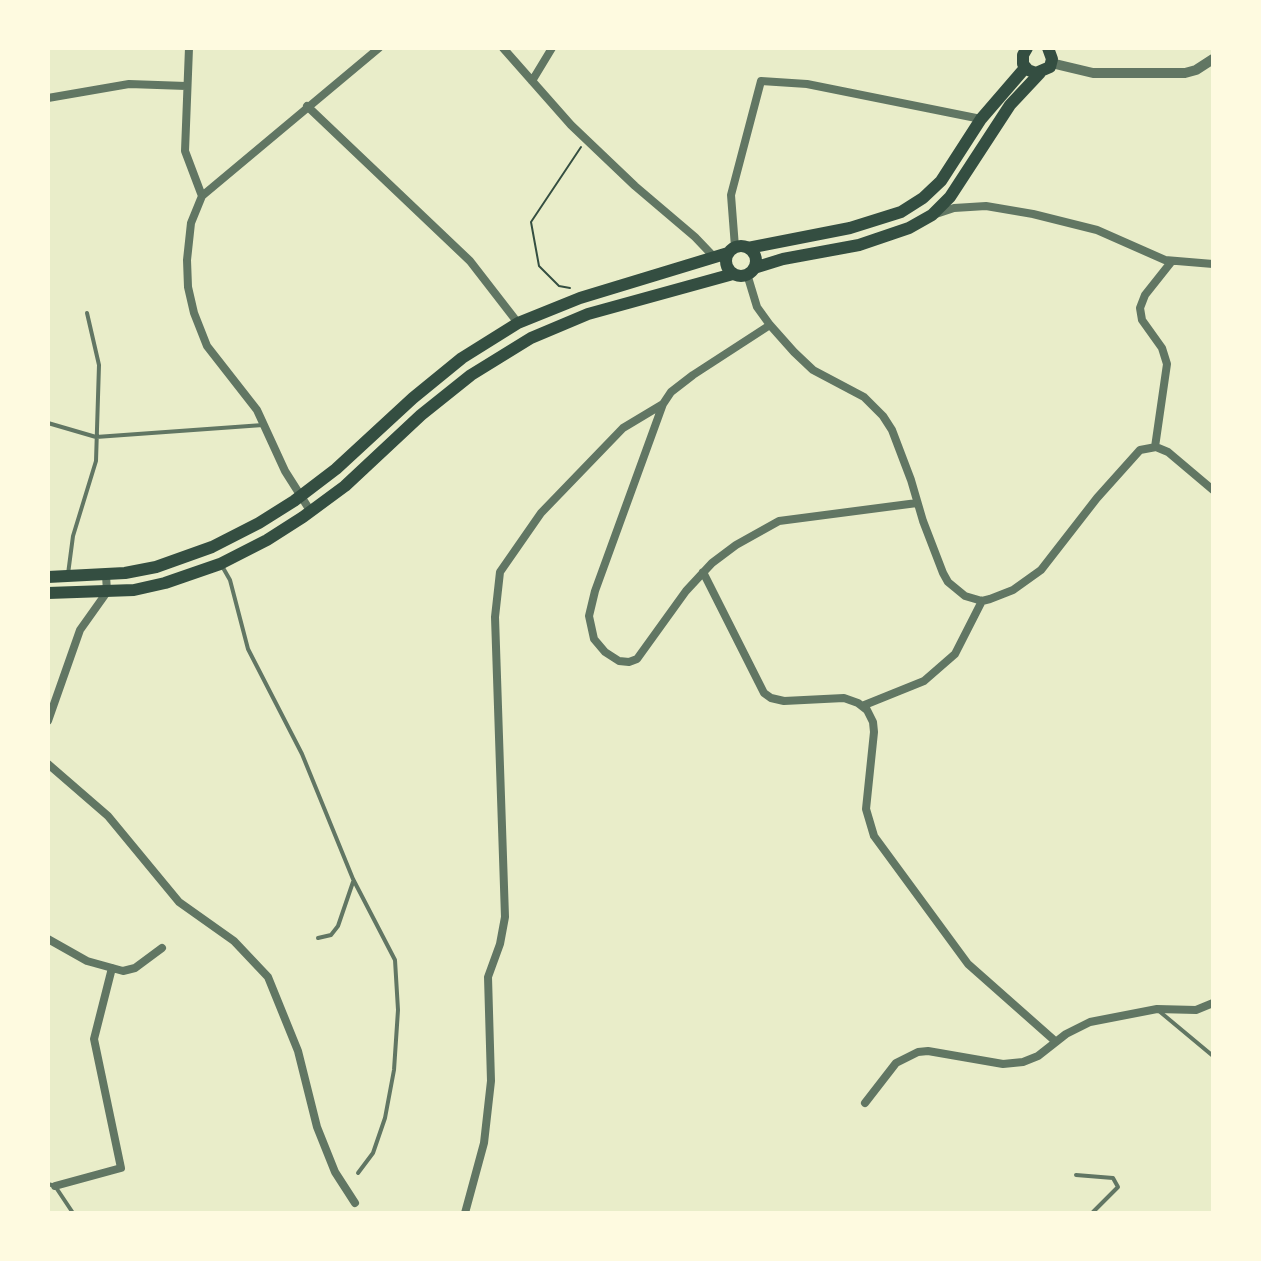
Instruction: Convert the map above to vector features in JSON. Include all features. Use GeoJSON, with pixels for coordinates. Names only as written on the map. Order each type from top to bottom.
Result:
{"type":"FeatureCollection","features":[{"type":"Feature","properties":{"kind":"main road"},"geometry":{"type":"LineString","coordinates":[[48,577],[106,575],[156,567],[212,547],[259,523],[336,469],[462,358],[518,323],[580,298],[737,249],[850,228],[901,212],[923,198],[941,181],[981,119],[1025,68],[1023,55],[1027,48]]}},
{"type":"Feature","properties":{"kind":"main road"},"geometry":{"type":"LineString","coordinates":[[48,593],[107,592],[165,583],[220,564],[267,540],[345,486],[421,415],[471,375],[531,338],[588,314],[783,259],[859,245],[909,228],[932,215],[950,197],[1010,105],[1040,73],[1047,70],[1052,55],[1048,48]]}},
{"type":"Feature","properties":{"kind":"main road"},"geometry":{"type":"LineString","coordinates":[[1025,68],[1040,73]]}},
{"type":"Feature","properties":{"kind":"main road"},"geometry":{"type":"LineString","coordinates":[[737,249],[726,262],[745,272]]}},
{"type":"Feature","properties":{"kind":"main road"},"geometry":{"type":"LineString","coordinates":[[737,249],[755,255],[745,272]]}},
{"type":"Feature","properties":{"kind":"street"},"geometry":{"type":"LineString","coordinates":[[189,48],[185,151],[202,196]]}},
{"type":"Feature","properties":{"kind":"street"},"geometry":{"type":"LineString","coordinates":[[311,512],[285,471],[240,386],[207,346],[188,287],[191,223],[202,196],[379,48]]}},
{"type":"Feature","properties":{"kind":"street"},"geometry":{"type":"LineString","coordinates":[[503,48],[586,140],[715,258]]}},
{"type":"Feature","properties":{"kind":"street"},"geometry":{"type":"LineString","coordinates":[[532,81],[552,48]]}},
{"type":"Feature","properties":{"kind":"street"},"geometry":{"type":"LineString","coordinates":[[1051,63],[1093,73],[1185,73],[1213,59]]}},
{"type":"Feature","properties":{"kind":"street"},"geometry":{"type":"LineString","coordinates":[[737,249],[731,195],[761,81],[807,84],[981,119]]}},
{"type":"Feature","properties":{"kind":"street"},"geometry":{"type":"LineString","coordinates":[[48,98],[129,84],[186,86]]}},
{"type":"Feature","properties":{"kind":"street"},"geometry":{"type":"LineString","coordinates":[[307,106],[470,261],[518,323]]}},
{"type":"Feature","properties":{"kind":"street"},"geometry":{"type":"LineString","coordinates":[[932,215],[954,208],[986,206],[1033,214],[1087,227],[1152,256],[1213,264]]}},
{"type":"Feature","properties":{"kind":"street"},"geometry":{"type":"LineString","coordinates":[[1155,447],[1167,364],[1162,348],[1142,320],[1140,308],[1145,295],[1172,261]]}},
{"type":"Feature","properties":{"kind":"street"},"geometry":{"type":"LineString","coordinates":[[745,272],[757,307],[813,370],[864,397],[883,416],[892,430],[948,582],[965,596],[982,601],[1013,590],[1041,570],[1140,450],[1155,447],[1177,458],[1213,490]]}},
{"type":"Feature","properties":{"kind":"street"},"geometry":{"type":"LineString","coordinates":[[770,325],[693,375],[671,392],[663,404],[595,591],[589,616],[594,639],[605,652],[619,661],[637,659],[703,572],[736,545],[779,521],[917,503]]}},
{"type":"Feature","properties":{"kind":"street"},"geometry":{"type":"LineString","coordinates":[[465,1213],[484,1143],[491,1081],[488,977],[505,917],[495,617],[500,572],[541,513],[623,428],[663,404]]}},
{"type":"Feature","properties":{"kind":"street"},"geometry":{"type":"LineString","coordinates":[[703,572],[764,693],[784,701],[844,698],[862,706],[873,722],[866,809],[874,836],[968,964],[1055,1041]]}},
{"type":"Feature","properties":{"kind":"street"},"geometry":{"type":"LineString","coordinates":[[48,721],[80,630],[107,592],[106,575]]}},
{"type":"Feature","properties":{"kind":"street"},"geometry":{"type":"LineString","coordinates":[[862,706],[924,681],[945,663],[955,654],[982,601]]}},
{"type":"Feature","properties":{"kind":"street"},"geometry":{"type":"LineString","coordinates":[[48,764],[108,816],[179,902],[234,941],[268,977],[298,1051],[317,1127],[330,1161],[355,1203]]}},
{"type":"Feature","properties":{"kind":"street"},"geometry":{"type":"LineString","coordinates":[[48,939],[87,961],[123,971],[135,968],[162,948]]}},
{"type":"Feature","properties":{"kind":"street"},"geometry":{"type":"LineString","coordinates":[[51,1185],[121,1168],[94,1039],[112,968]]}},
{"type":"Feature","properties":{"kind":"street"},"geometry":{"type":"LineString","coordinates":[[865,1103],[896,1063],[918,1052],[1014,1064],[1038,1056],[1055,1041],[1090,1022],[1157,1009],[1196,1010],[1213,1003]]}},
{"type":"Feature","properties":{"kind":"lane"},"geometry":{"type":"LineString","coordinates":[[67,576],[73,536],[96,461],[99,365],[87,313]]}},
{"type":"Feature","properties":{"kind":"lane"},"geometry":{"type":"LineString","coordinates":[[48,423],[96,437],[263,425]]}},
{"type":"Feature","properties":{"kind":"lane"},"geometry":{"type":"LineString","coordinates":[[220,564],[230,580],[248,649],[302,754],[353,879],[395,960],[398,1010],[394,1070],[385,1118],[373,1153],[358,1173]]}},
{"type":"Feature","properties":{"kind":"lane"},"geometry":{"type":"LineString","coordinates":[[318,938],[331,935],[338,926],[351,894],[353,879]]}},
{"type":"Feature","properties":{"kind":"lane"},"geometry":{"type":"LineString","coordinates":[[1157,1009],[1213,1056]]}},
{"type":"Feature","properties":{"kind":"lane"},"geometry":{"type":"LineString","coordinates":[[1076,1175],[1113,1178],[1118,1187],[1093,1212]]}},
{"type":"Feature","properties":{"kind":"lane"},"geometry":{"type":"LineString","coordinates":[[51,1185],[73,1213]]}},
{"type":"Feature","properties":{"kind":"path"},"geometry":{"type":"LineString","coordinates":[[580,298],[572,289],[559,286],[539,266],[531,222],[586,140]]}}]}
